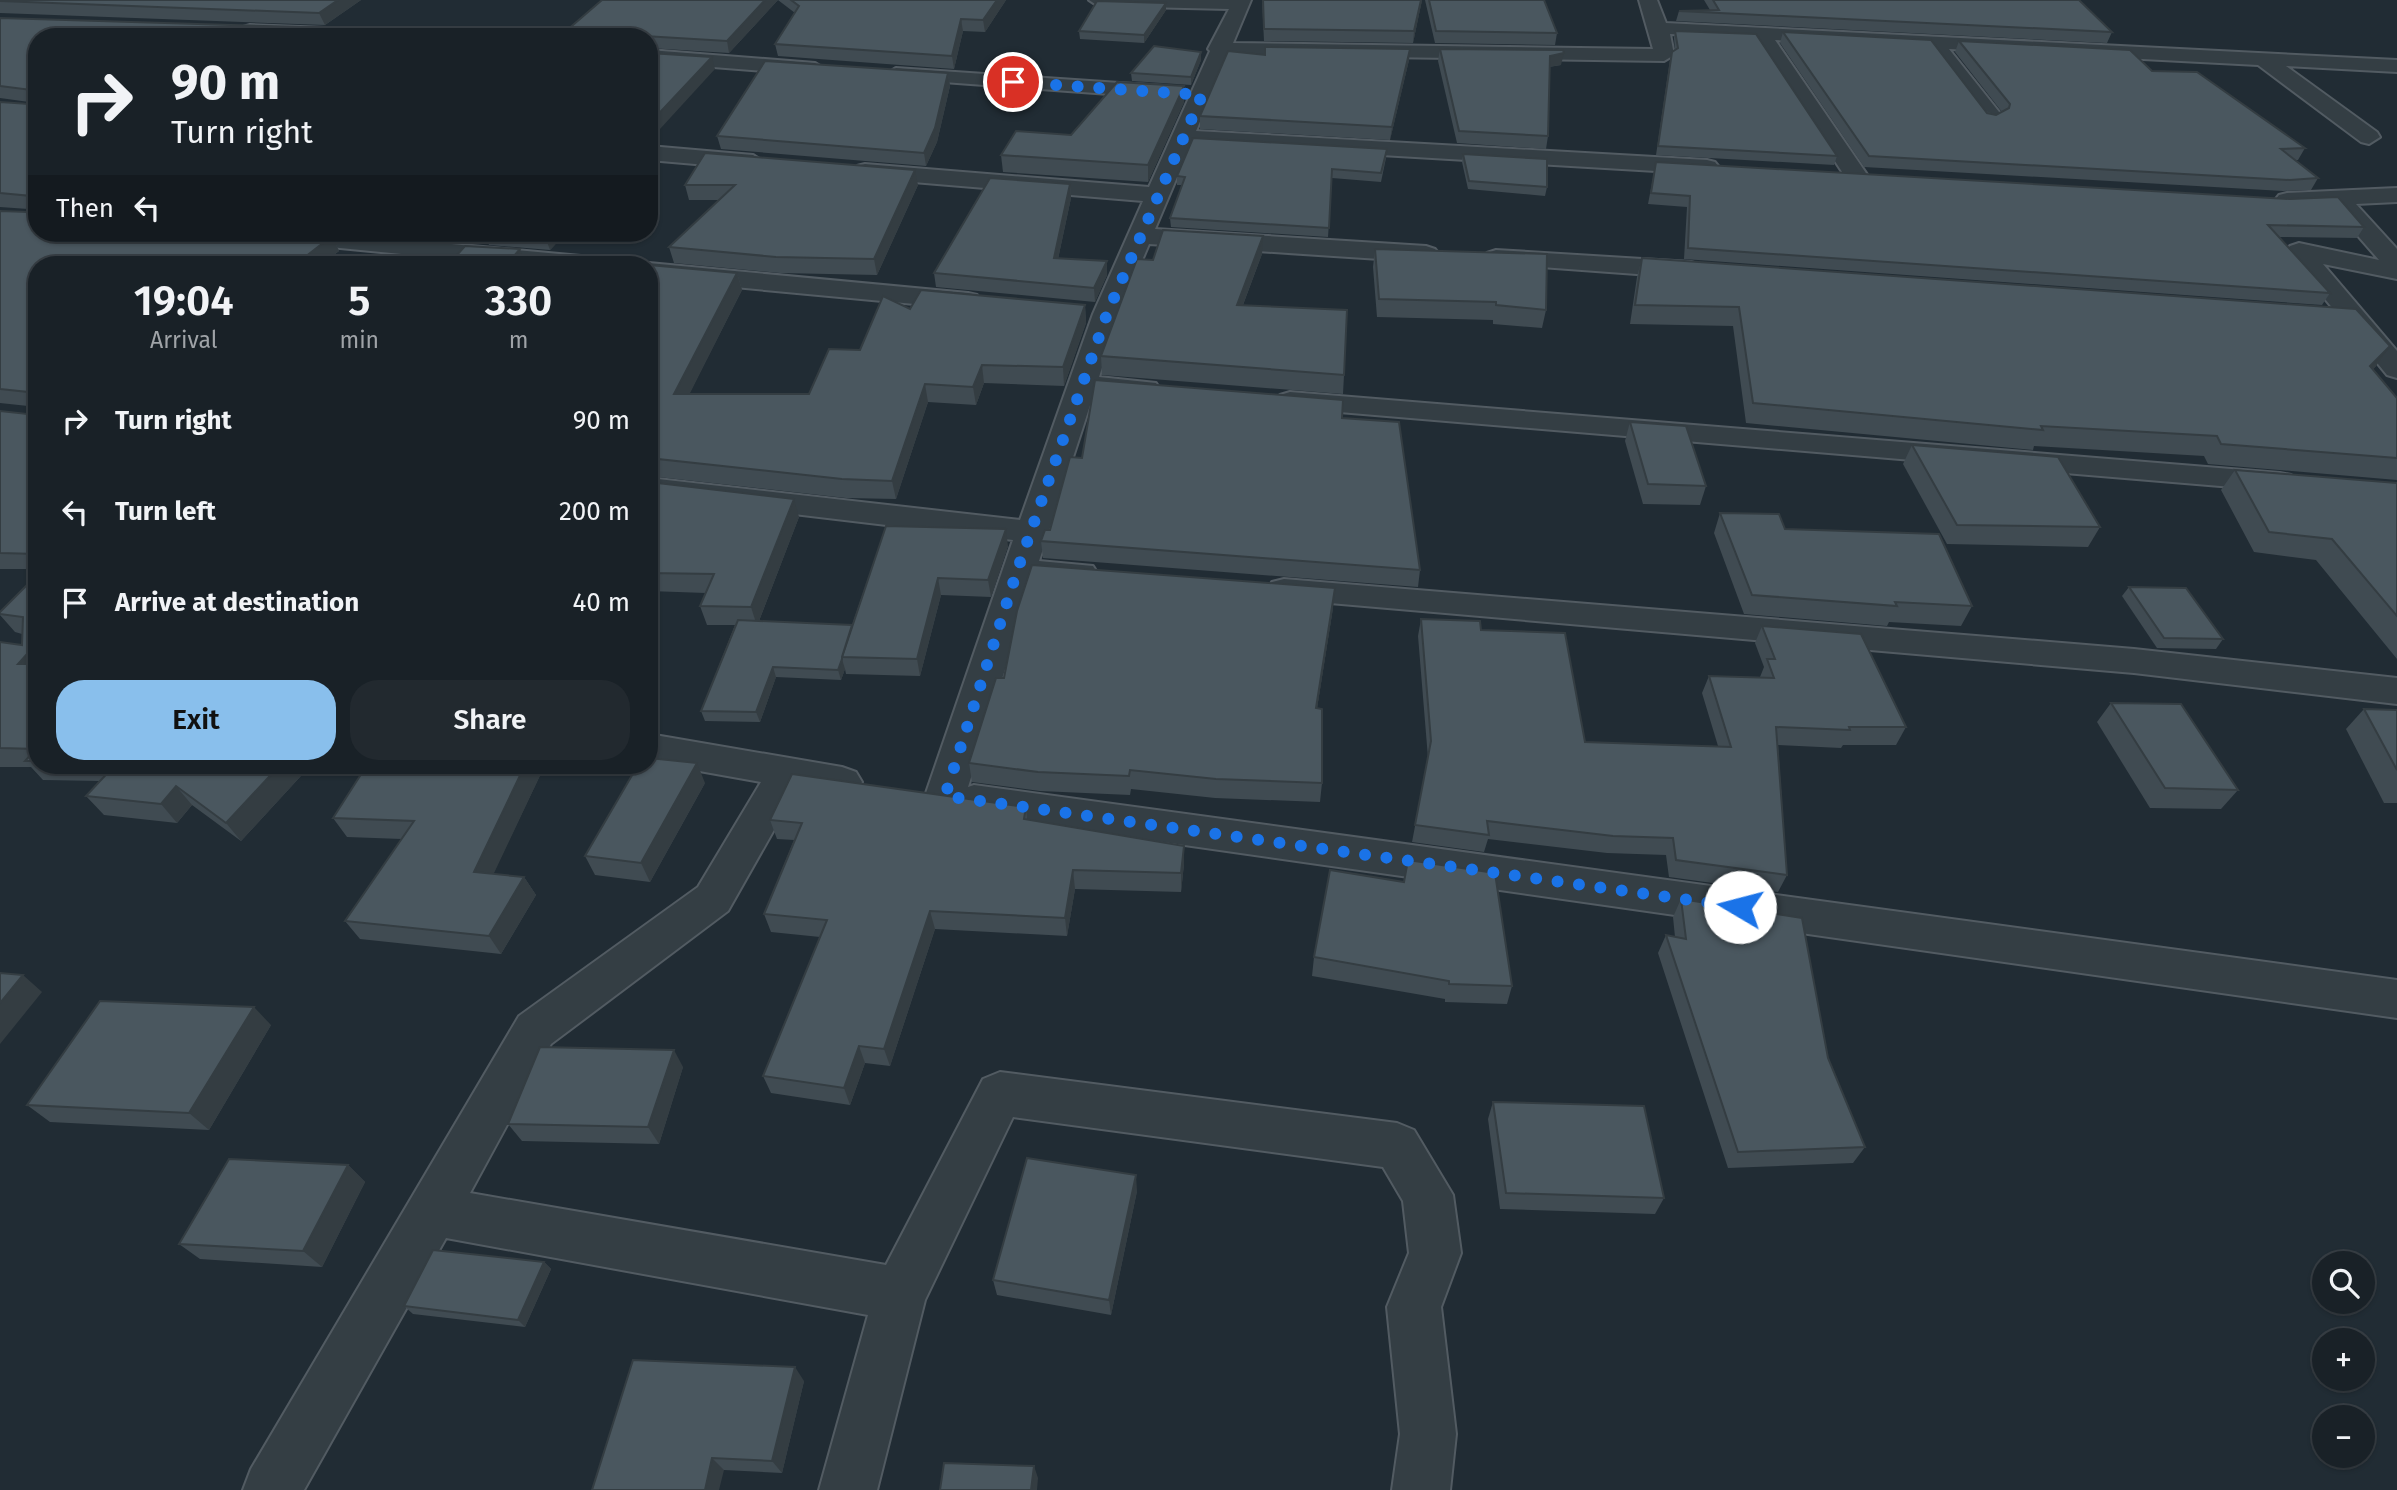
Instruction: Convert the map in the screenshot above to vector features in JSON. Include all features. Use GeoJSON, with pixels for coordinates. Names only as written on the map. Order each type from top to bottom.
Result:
{"type":"FeatureCollection","features":[{"type":"Feature","properties":{"kind":"street"},"geometry":{"type":"LineString","coordinates":[[910,791],[1017,571],[1032,532],[1083,384],[1093,312],[1141,236],[1240,2],[1098,0]]}},
{"type":"Feature","properties":{"kind":"street"},"geometry":{"type":"LineString","coordinates":[[1218,49],[1664,55],[1659,28],[1648,0]]}},
{"type":"Feature","properties":{"kind":"street"},"geometry":{"type":"LineString","coordinates":[[1659,28],[2397,66]]}},
{"type":"Feature","properties":{"kind":"street"},"geometry":{"type":"LineString","coordinates":[[1761,33],[1856,176]]}},
{"type":"Feature","properties":{"kind":"street"},"geometry":{"type":"LineString","coordinates":[[1932,40],[1992,117]]}},
{"type":"Feature","properties":{"kind":"street"},"geometry":{"type":"LineString","coordinates":[[658,56],[838,71]]}},
{"type":"Feature","properties":{"kind":"street"},"geometry":{"type":"LineString","coordinates":[[2260,57],[2369,137]]}},
{"type":"Feature","properties":{"kind":"street"},"geometry":{"type":"LineString","coordinates":[[878,73],[1202,95]]}},
{"type":"Feature","properties":{"kind":"street"},"geometry":{"type":"LineString","coordinates":[[1185,137],[1730,168]]}},
{"type":"Feature","properties":{"kind":"street"},"geometry":{"type":"LineString","coordinates":[[658,154],[773,163]]}},
{"type":"Feature","properties":{"kind":"street"},"geometry":{"type":"LineString","coordinates":[[842,169],[1159,195]]}},
{"type":"Feature","properties":{"kind":"street"},"geometry":{"type":"LineString","coordinates":[[1828,174],[1883,177]]}},
{"type":"Feature","properties":{"kind":"street"},"geometry":{"type":"LineString","coordinates":[[2269,200],[2397,195]]}},
{"type":"Feature","properties":{"kind":"street"},"geometry":{"type":"LineString","coordinates":[[2338,198],[2397,264]]}},
{"type":"Feature","properties":{"kind":"street"},"geometry":{"type":"LineString","coordinates":[[1141,236],[1446,255]]}},
{"type":"Feature","properties":{"kind":"street"},"geometry":{"type":"LineString","coordinates":[[352,242],[498,256]]}},
{"type":"Feature","properties":{"kind":"street"},"geometry":{"type":"LineString","coordinates":[[2397,271],[2299,251],[2397,369]]}},
{"type":"Feature","properties":{"kind":"street"},"geometry":{"type":"LineString","coordinates":[[1473,257],[1722,272]]}},
{"type":"Feature","properties":{"kind":"street"},"geometry":{"type":"LineString","coordinates":[[658,272],[999,304]]}},
{"type":"Feature","properties":{"kind":"street"},"geometry":{"type":"LineString","coordinates":[[2327,316],[2354,318]]}},
{"type":"Feature","properties":{"kind":"street"},"geometry":{"type":"LineString","coordinates":[[1083,384],[1180,392]]}},
{"type":"Feature","properties":{"kind":"street"},"geometry":{"type":"LineString","coordinates":[[1262,399],[2314,485]]}},
{"type":"Feature","properties":{"kind":"street"},"geometry":{"type":"LineString","coordinates":[[658,488],[1032,532]]}},
{"type":"Feature","properties":{"kind":"street"},"geometry":{"type":"LineString","coordinates":[[1017,571],[1111,575]]}},
{"type":"Feature","properties":{"kind":"street"},"geometry":{"type":"LineString","coordinates":[[1249,587],[2134,661],[2397,691]]}},
{"type":"Feature","properties":{"kind":"street"},"geometry":{"type":"LineString","coordinates":[[658,750],[786,774],[2397,999]]}},
{"type":"Feature","properties":{"kind":"street"},"geometry":{"type":"LineString","coordinates":[[272,1490],[535,1030],[713,899],[786,774]]}},
{"type":"Feature","properties":{"kind":"street"},"geometry":{"type":"LineString","coordinates":[[848,1490],[900,1294],[1000,1094],[1397,1146],[1428,1195],[1435,1253],[1414,1307],[1428,1434],[1421,1490]]}},
{"type":"Feature","properties":{"kind":"street"},"geometry":{"type":"LineString","coordinates":[[433,1211],[900,1294]]}},
{"type":"Feature","properties":{"kind":"building"},"geometry":{"type":"Polygon","coordinates":[[[0,0],[338,0],[319,13],[0,0]]]}},
{"type":"Feature","properties":{"kind":"building"},"geometry":{"type":"Polygon","coordinates":[[[602,0],[765,0],[727,41],[658,37],[658,28],[569,28],[602,0]]]}},
{"type":"Feature","properties":{"kind":"building"},"geometry":{"type":"Polygon","coordinates":[[[791,0],[997,0],[983,20],[961,19],[952,56],[775,44],[799,6],[791,0]]]}},
{"type":"Feature","properties":{"kind":"building"},"geometry":{"type":"Polygon","coordinates":[[[1263,0],[1421,0],[1414,31],[1264,29],[1263,0]]]}},
{"type":"Feature","properties":{"kind":"building"},"geometry":{"type":"Polygon","coordinates":[[[1429,0],[1544,0],[1557,33],[1436,31],[1429,0]]]}},
{"type":"Feature","properties":{"kind":"building"},"geometry":{"type":"Polygon","coordinates":[[[1713,0],[2079,0],[2112,32],[1679,11],[1719,10],[1713,0]]]}},
{"type":"Feature","properties":{"kind":"building"},"geometry":{"type":"Polygon","coordinates":[[[1097,1],[1166,3],[1144,35],[1079,31],[1097,1]]]}},
{"type":"Feature","properties":{"kind":"building"},"geometry":{"type":"Polygon","coordinates":[[[0,18],[298,27],[28,28],[28,90],[0,86],[0,18]]]}},
{"type":"Feature","properties":{"kind":"building"},"geometry":{"type":"Polygon","coordinates":[[[1675,31],[1756,34],[1837,156],[1658,146],[1672,52],[1678,48],[1675,31]]]}},
{"type":"Feature","properties":{"kind":"building"},"geometry":{"type":"Polygon","coordinates":[[[1783,32],[1931,40],[1987,113],[1996,115],[2009,108],[2010,104],[1959,41],[2130,50],[2152,71],[2197,72],[2305,148],[2281,149],[2318,178],[2290,180],[1869,156],[1783,32]]]}},
{"type":"Feature","properties":{"kind":"building"},"geometry":{"type":"Polygon","coordinates":[[[1154,46],[1201,52],[1191,77],[1131,73],[1154,46]]]}},
{"type":"Feature","properties":{"kind":"building"},"geometry":{"type":"Polygon","coordinates":[[[1265,47],[1410,49],[1392,127],[1200,116],[1228,51],[1265,55],[1265,47]]]}},
{"type":"Feature","properties":{"kind":"building"},"geometry":{"type":"Polygon","coordinates":[[[1440,49],[1563,50],[1564,53],[1550,56],[1548,136],[1459,131],[1440,49]]]}},
{"type":"Feature","properties":{"kind":"building"},"geometry":{"type":"Polygon","coordinates":[[[658,54],[712,57],[658,114],[658,54]]]}},
{"type":"Feature","properties":{"kind":"building"},"geometry":{"type":"Polygon","coordinates":[[[765,61],[948,73],[935,128],[924,153],[717,136],[765,61]]]}},
{"type":"Feature","properties":{"kind":"building"},"geometry":{"type":"Polygon","coordinates":[[[1117,82],[1184,86],[1148,165],[1001,155],[1016,131],[1071,135],[1117,82]]]}},
{"type":"Feature","properties":{"kind":"building"},"geometry":{"type":"Polygon","coordinates":[[[0,102],[28,104],[28,196],[0,193],[0,102]]]}},
{"type":"Feature","properties":{"kind":"building"},"geometry":{"type":"Polygon","coordinates":[[[1193,138],[1387,149],[1381,173],[1332,169],[1329,228],[1170,218],[1185,177],[1177,176],[1193,138]]]}},
{"type":"Feature","properties":{"kind":"building"},"geometry":{"type":"Polygon","coordinates":[[[705,153],[915,170],[874,259],[776,257],[669,247],[735,185],[685,185],[705,153]]]}},
{"type":"Feature","properties":{"kind":"building"},"geometry":{"type":"Polygon","coordinates":[[[1463,154],[1547,159],[1547,187],[1469,181],[1463,154]]]}},
{"type":"Feature","properties":{"kind":"building"},"geometry":{"type":"Polygon","coordinates":[[[1656,162],[2290,199],[2338,197],[2364,227],[2268,225],[2330,293],[1688,248],[1690,196],[1651,193],[1656,162]]]}},
{"type":"Feature","properties":{"kind":"building"},"geometry":{"type":"Polygon","coordinates":[[[990,178],[1070,184],[1054,258],[1107,261],[1094,288],[934,273],[990,178]]]}},
{"type":"Feature","properties":{"kind":"building"},"geometry":{"type":"Polygon","coordinates":[[[0,211],[28,212],[28,242],[324,242],[306,256],[28,256],[28,392],[0,389],[0,211]]]}},
{"type":"Feature","properties":{"kind":"building"},"geometry":{"type":"Polygon","coordinates":[[[1163,230],[1263,236],[1237,305],[1347,310],[1344,375],[1101,356],[1137,259],[1153,260],[1163,230]]]}},
{"type":"Feature","properties":{"kind":"building"},"geometry":{"type":"Polygon","coordinates":[[[465,246],[520,249],[514,256],[456,256],[465,246]]]}},
{"type":"Feature","properties":{"kind":"building"},"geometry":{"type":"Polygon","coordinates":[[[1375,249],[1547,254],[1546,310],[1496,305],[1496,302],[1379,299],[1375,249]]]}},
{"type":"Feature","properties":{"kind":"building"},"geometry":{"type":"Polygon","coordinates":[[[1642,258],[2356,309],[2390,346],[2370,366],[2397,398],[2397,458],[2221,444],[2217,436],[2041,426],[2043,430],[1753,403],[1739,307],[1635,305],[1642,258]]]}},
{"type":"Feature","properties":{"kind":"building"},"geometry":{"type":"Polygon","coordinates":[[[658,266],[737,273],[674,394],[809,394],[829,349],[860,350],[883,296],[910,309],[921,290],[1085,305],[1063,367],[982,365],[973,387],[925,384],[892,481],[842,479],[658,459],[658,266]]]}},
{"type":"Feature","properties":{"kind":"building"},"geometry":{"type":"Polygon","coordinates":[[[1095,380],[1343,400],[1342,418],[1399,422],[1420,570],[1041,541],[1045,530],[1050,530],[1070,457],[1082,458],[1095,380]]]}},
{"type":"Feature","properties":{"kind":"building"},"geometry":{"type":"Polygon","coordinates":[[[28,392],[28,554],[0,553],[0,411],[27,414],[28,392]]]}},
{"type":"Feature","properties":{"kind":"building"},"geometry":{"type":"Polygon","coordinates":[[[1630,422],[1686,426],[1706,486],[1648,484],[1630,422]]]}},
{"type":"Feature","properties":{"kind":"building"},"geometry":{"type":"Polygon","coordinates":[[[1912,445],[2058,457],[2100,527],[1957,525],[1912,445]]]}},
{"type":"Feature","properties":{"kind":"building"},"geometry":{"type":"Polygon","coordinates":[[[2235,470],[2397,483],[2397,616],[2332,539],[2269,532],[2235,470]]]}},
{"type":"Feature","properties":{"kind":"building"},"geometry":{"type":"Polygon","coordinates":[[[658,483],[794,499],[751,607],[700,606],[714,574],[658,573],[658,483]]]}},
{"type":"Feature","properties":{"kind":"building"},"geometry":{"type":"Polygon","coordinates":[[[1720,513],[1779,514],[1785,529],[1939,534],[1972,606],[1895,602],[1897,606],[1752,595],[1720,513]]]}},
{"type":"Feature","properties":{"kind":"building"},"geometry":{"type":"Polygon","coordinates":[[[886,526],[1006,529],[988,580],[938,578],[917,659],[842,657],[886,526]]]}},
{"type":"Feature","properties":{"kind":"building"},"geometry":{"type":"Polygon","coordinates":[[[1032,565],[1335,588],[1316,708],[1322,709],[1322,783],[1216,779],[1130,770],[1129,776],[1038,772],[969,763],[996,678],[1004,678],[1017,611],[1032,565]]]}},
{"type":"Feature","properties":{"kind":"building"},"geometry":{"type":"Polygon","coordinates":[[[28,584],[28,653],[18,664],[28,664],[28,749],[0,748],[0,642],[22,645],[23,617],[0,612],[28,584]]]}},
{"type":"Feature","properties":{"kind":"building"},"geometry":{"type":"Polygon","coordinates":[[[2129,587],[2186,588],[2223,639],[2164,638],[2129,587]]]}},
{"type":"Feature","properties":{"kind":"building"},"geometry":{"type":"Polygon","coordinates":[[[1421,619],[1480,621],[1481,630],[1565,633],[1585,742],[1731,747],[1709,676],[1774,678],[1767,659],[1775,659],[1762,626],[1861,634],[1906,727],[1849,727],[1850,730],[1776,727],[1787,875],[1676,860],[1673,838],[1613,836],[1487,821],[1489,835],[1415,825],[1431,741],[1421,619]]]}},
{"type":"Feature","properties":{"kind":"building"},"geometry":{"type":"Polygon","coordinates":[[[738,620],[852,625],[838,670],[773,667],[756,712],[701,711],[738,620]]]}},
{"type":"Feature","properties":{"kind":"building"},"geometry":{"type":"Polygon","coordinates":[[[2111,703],[2181,704],[2238,790],[2165,788],[2111,703]]]}},
{"type":"Feature","properties":{"kind":"building"},"geometry":{"type":"Polygon","coordinates":[[[2364,709],[2397,710],[2397,770],[2364,709]]]}},
{"type":"Feature","properties":{"kind":"building"},"geometry":{"type":"Polygon","coordinates":[[[658,759],[697,763],[641,863],[585,856],[633,774],[658,774],[658,759]]]}},
{"type":"Feature","properties":{"kind":"building"},"geometry":{"type":"Polygon","coordinates":[[[107,774],[272,774],[226,823],[176,786],[161,804],[86,796],[107,774]]]}},
{"type":"Feature","properties":{"kind":"building"},"geometry":{"type":"Polygon","coordinates":[[[361,774],[521,774],[474,872],[524,877],[489,936],[345,921],[414,821],[333,818],[361,774]]]}},
{"type":"Feature","properties":{"kind":"building"},"geometry":{"type":"Polygon","coordinates":[[[792,774],[1026,807],[1024,819],[1184,846],[1181,873],[1073,870],[1065,918],[930,911],[884,1049],[859,1046],[844,1088],[763,1076],[827,920],[764,914],[802,823],[770,820],[792,774]]]}},
{"type":"Feature","properties":{"kind":"building"},"geometry":{"type":"Polygon","coordinates":[[[1408,860],[1495,873],[1512,986],[1449,984],[1449,981],[1314,957],[1330,870],[1404,882],[1408,860]]]}},
{"type":"Feature","properties":{"kind":"building"},"geometry":{"type":"Polygon","coordinates":[[[1681,899],[1802,918],[1828,1058],[1865,1147],[1738,1152],[1666,935],[1686,939],[1681,899]]]}},
{"type":"Feature","properties":{"kind":"building"},"geometry":{"type":"Polygon","coordinates":[[[0,973],[23,975],[0,1003],[0,973]]]}},
{"type":"Feature","properties":{"kind":"building"},"geometry":{"type":"Polygon","coordinates":[[[100,1001],[254,1007],[189,1113],[27,1105],[100,1001]]]}},
{"type":"Feature","properties":{"kind":"building"},"geometry":{"type":"Polygon","coordinates":[[[540,1047],[674,1050],[648,1127],[508,1124],[540,1047]]]}},
{"type":"Feature","properties":{"kind":"building"},"geometry":{"type":"Polygon","coordinates":[[[1493,1102],[1644,1106],[1664,1198],[1506,1193],[1493,1102]]]}},
{"type":"Feature","properties":{"kind":"building"},"geometry":{"type":"Polygon","coordinates":[[[1027,1158],[1136,1175],[1109,1300],[993,1280],[1027,1158]]]}},
{"type":"Feature","properties":{"kind":"building"},"geometry":{"type":"Polygon","coordinates":[[[229,1159],[348,1165],[303,1251],[179,1244],[229,1159]]]}},
{"type":"Feature","properties":{"kind":"building"},"geometry":{"type":"Polygon","coordinates":[[[433,1250],[544,1262],[518,1320],[404,1306],[433,1250]]]}},
{"type":"Feature","properties":{"kind":"building"},"geometry":{"type":"Polygon","coordinates":[[[633,1360],[795,1367],[772,1461],[712,1458],[705,1490],[592,1490],[633,1360]]]}},
{"type":"Feature","properties":{"kind":"building"},"geometry":{"type":"Polygon","coordinates":[[[944,1463],[1034,1466],[1031,1490],[940,1490],[944,1463]]]}},
{"type":"Feature","properties":{"kind":"route"},"geometry":{"type":"LineString","coordinates":[[1013,82],[1202,95],[1107,314],[1017,571],[945,796],[1740,907]]}}]}
